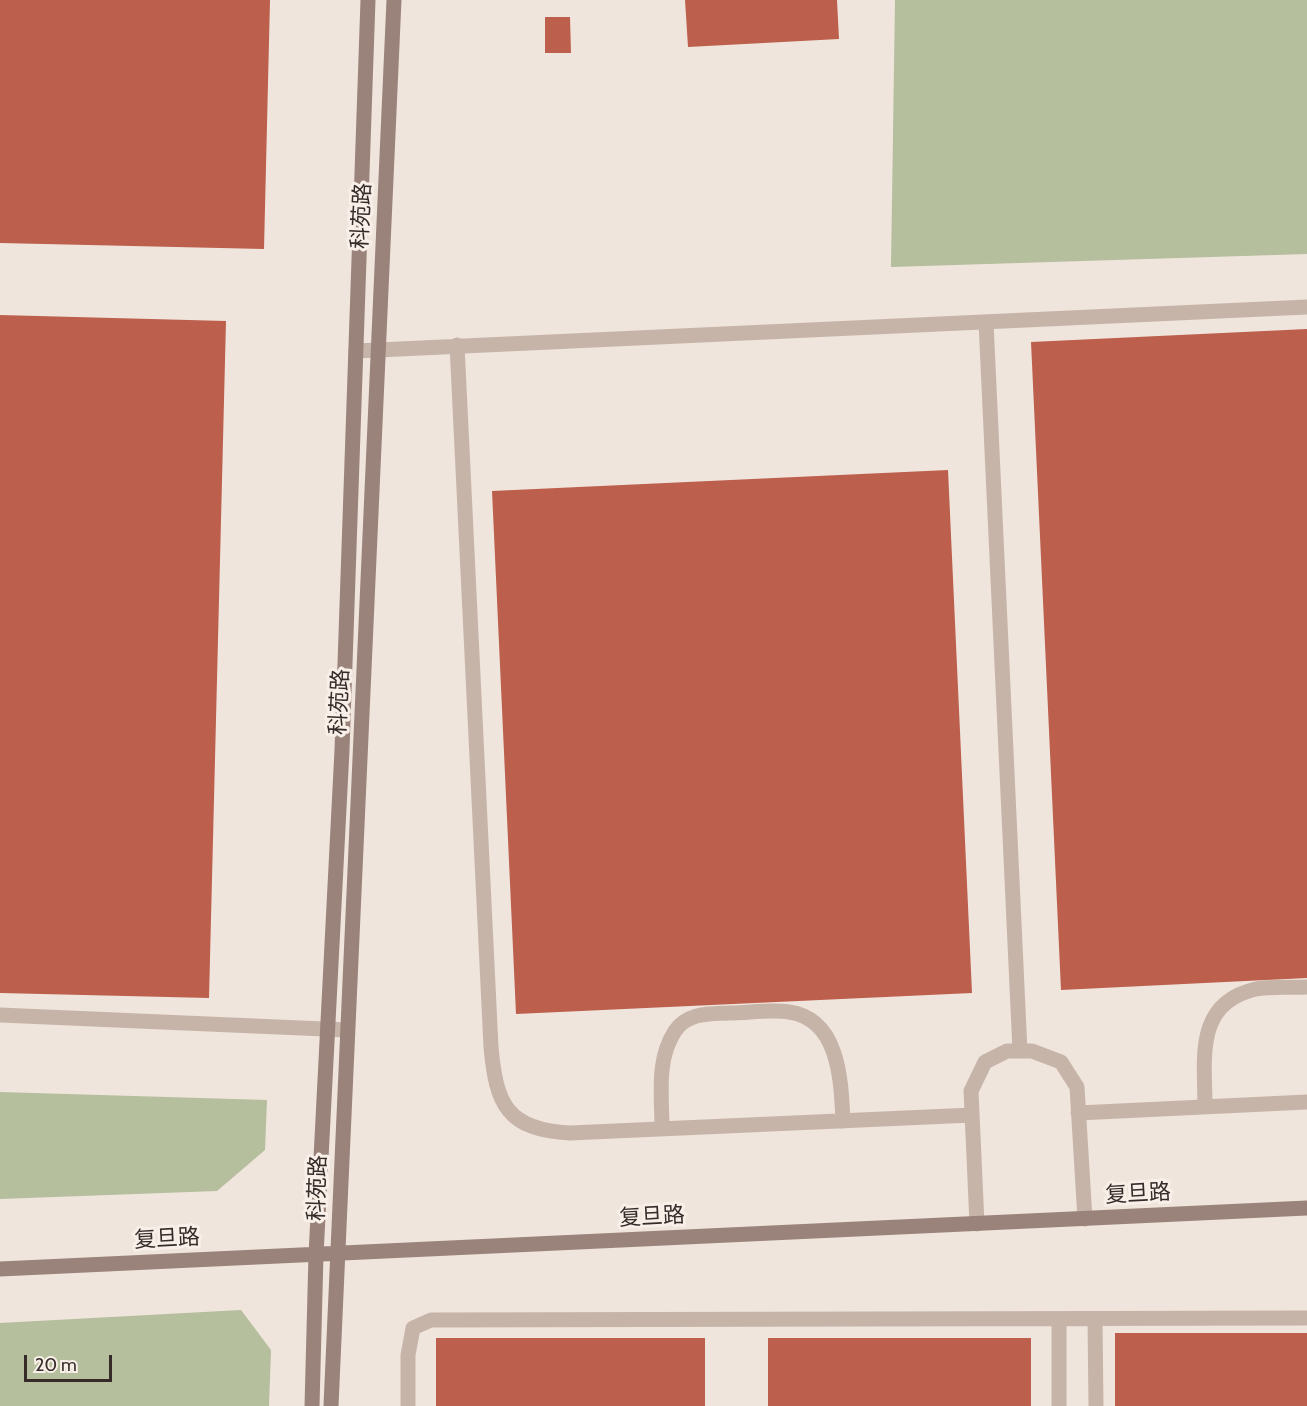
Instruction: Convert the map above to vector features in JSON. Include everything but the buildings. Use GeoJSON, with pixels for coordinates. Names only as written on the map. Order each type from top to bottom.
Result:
{"type":"FeatureCollection","features":[{"type":"Feature","properties":{"kind":"street","name":"科苑路"},"geometry":{"type":"LineString","coordinates":[[312,1406],[316,1255],[342,750],[368,0]]}},
{"type":"Feature","properties":{"kind":"street","name":"科苑路"},"geometry":{"type":"LineString","coordinates":[[331,1406],[394,0]]}},
{"type":"Feature","properties":{"kind":"street","name":"复旦路"},"geometry":{"type":"LineString","coordinates":[[0,1269],[1307,1208]]}},
{"type":"Feature","properties":{"kind":"lane"},"geometry":{"type":"LineString","coordinates":[[356,351],[1307,307]]}},
{"type":"Feature","properties":{"kind":"lane"},"geometry":{"type":"LineString","coordinates":[[986,322],[1020,1051]]}},
{"type":"Feature","properties":{"kind":"lane"},"geometry":{"type":"LineString","coordinates":[[457,345],[494,1080],[504,1106],[521,1122],[547,1132],[972,1115]]}},
{"type":"Feature","properties":{"kind":"lane"},"geometry":{"type":"LineString","coordinates":[[1205,1107],[1205,1041],[1207,1027],[1217,1013],[1228,1002],[1258,989],[1307,987]]}},
{"type":"Feature","properties":{"kind":"lane"},"geometry":{"type":"LineString","coordinates":[[663,1129],[663,1058],[677,1028],[698,1015],[788,1011],[805,1016],[818,1028],[837,1060],[843,1121]]}},
{"type":"Feature","properties":{"kind":"lane"},"geometry":{"type":"LineString","coordinates":[[0,1015],[347,1030]]}},
{"type":"Feature","properties":{"kind":"lane"},"geometry":{"type":"LineString","coordinates":[[977,1224],[971,1091],[985,1062],[1007,1051],[1032,1051],[1061,1062],[1077,1087],[1085,1218]]}},
{"type":"Feature","properties":{"kind":"lane"},"geometry":{"type":"LineString","coordinates":[[1078,1113],[1307,1102]]}},
{"type":"Feature","properties":{"kind":"lane"},"geometry":{"type":"LineString","coordinates":[[408,1406],[408,1355],[413,1328],[431,1320],[1307,1318]]}},
{"type":"Feature","properties":{"kind":"lane"},"geometry":{"type":"LineString","coordinates":[[1059,1319],[1059,1406]]}},
{"type":"Feature","properties":{"kind":"lane"},"geometry":{"type":"LineString","coordinates":[[1095,1319],[1095,1406]]}},
{"type":"Feature","properties":{"kind":"green space"},"geometry":{"type":"Polygon","coordinates":[[[895,0],[1307,0],[1307,254],[891,267],[895,0]]]}},
{"type":"Feature","properties":{"kind":"green space"},"geometry":{"type":"Polygon","coordinates":[[[0,1092],[267,1100],[265,1150],[217,1191],[0,1199],[0,1092]]]}},
{"type":"Feature","properties":{"kind":"green space"},"geometry":{"type":"Polygon","coordinates":[[[241,1310],[271,1350],[269,1406],[0,1406],[0,1323],[241,1310]]]}}]}
